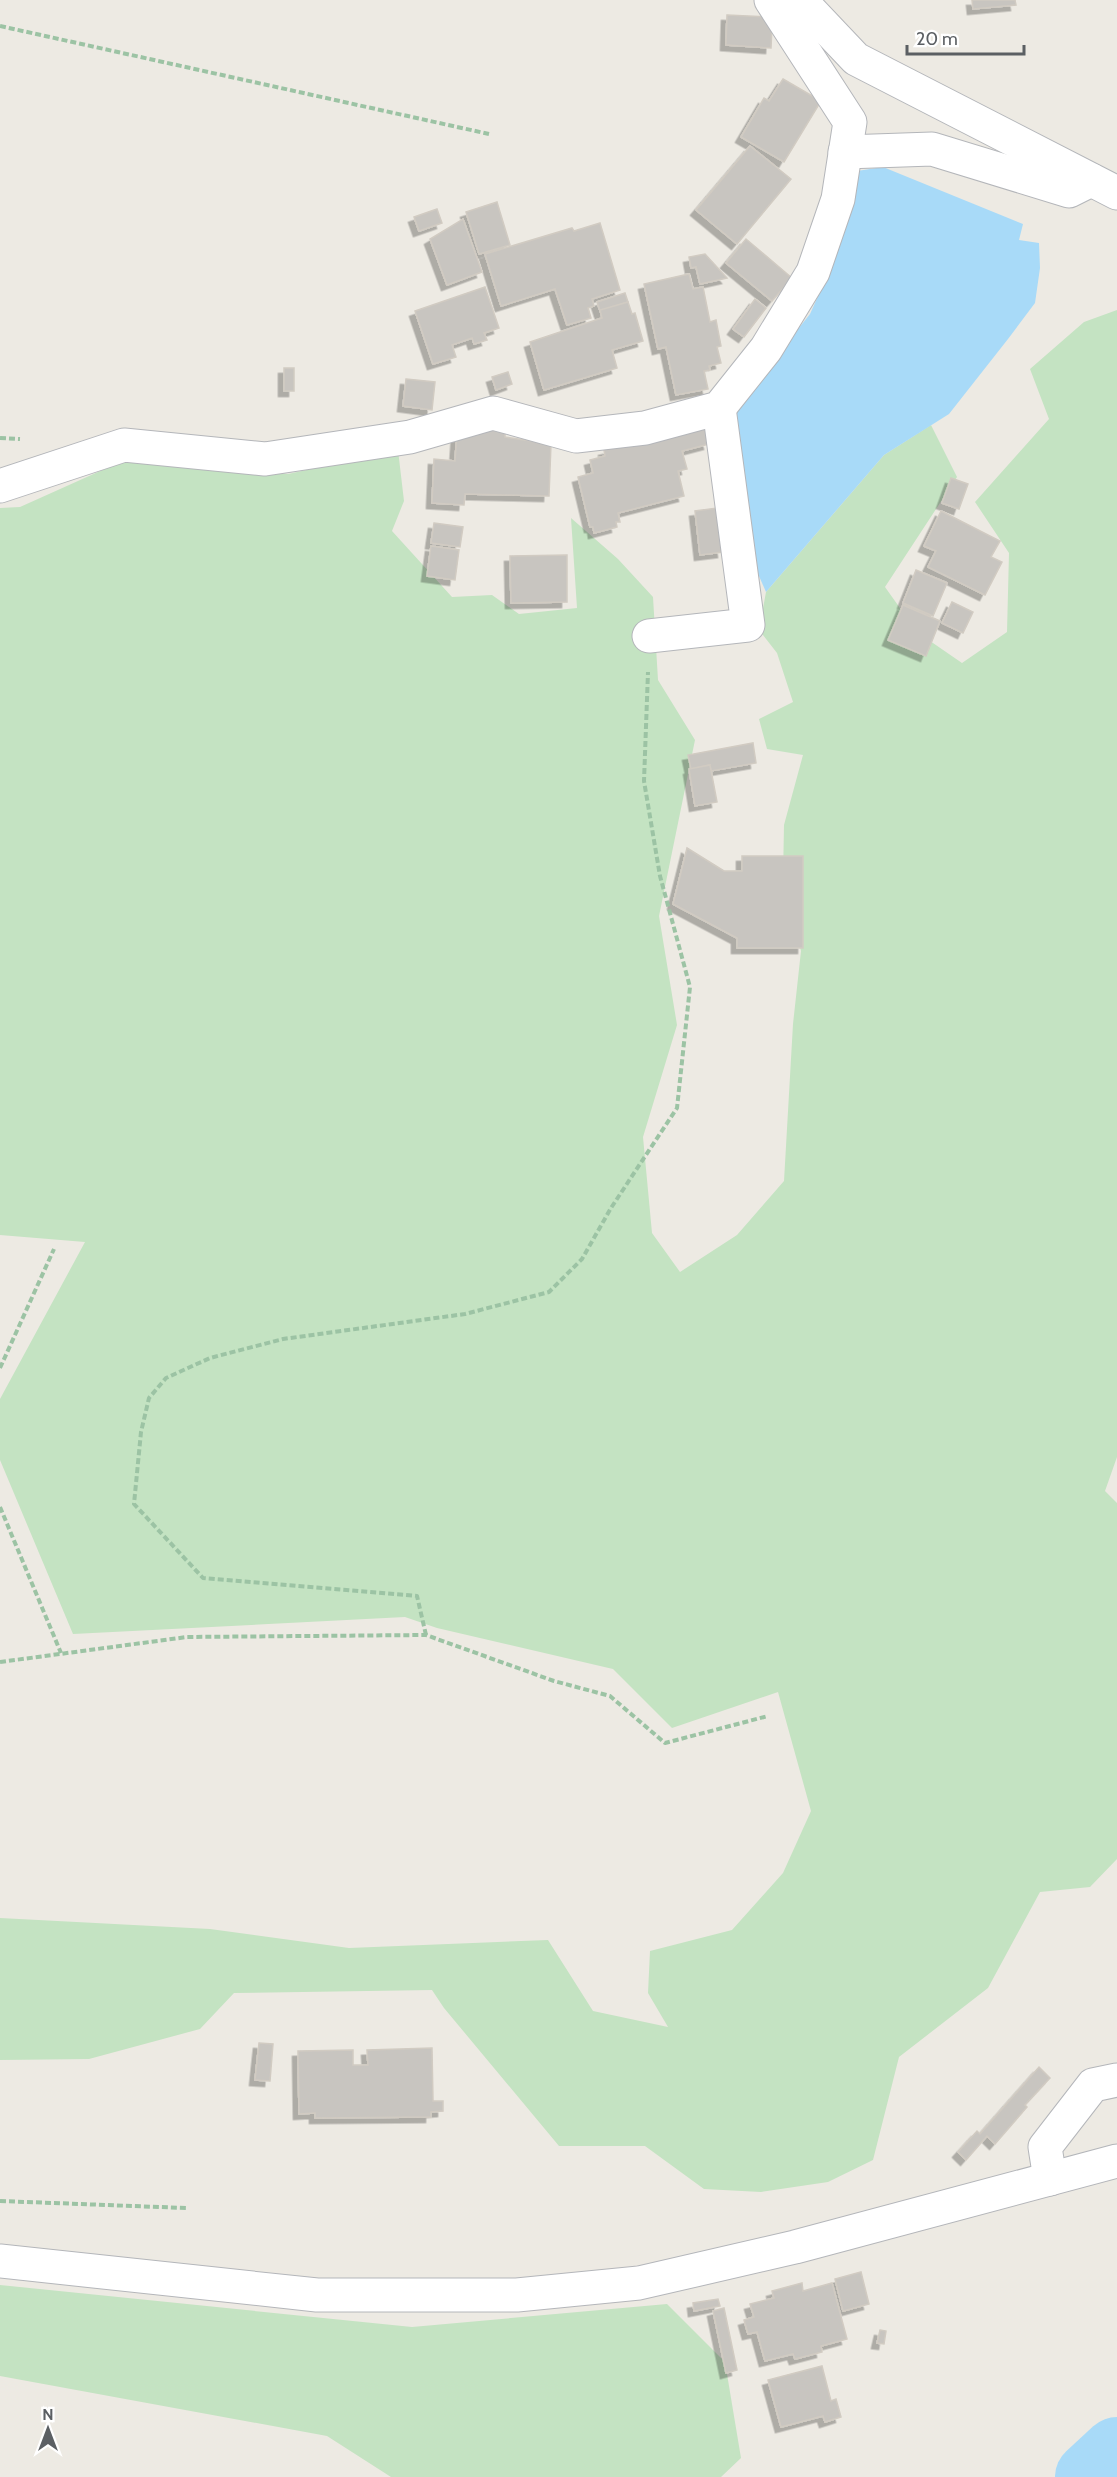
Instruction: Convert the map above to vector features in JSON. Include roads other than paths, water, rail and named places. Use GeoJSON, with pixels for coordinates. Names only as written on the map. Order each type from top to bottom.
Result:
{"type":"FeatureCollection","features":[{"type":"Feature","properties":{"kind":"street"},"geometry":{"type":"LineString","coordinates":[[0,486],[124,445],[265,459],[410,437],[493,413],[576,436],[645,428],[719,408],[766,349],[813,272],[838,199],[849,122],[771,0]]}},
{"type":"Feature","properties":{"kind":"street"},"geometry":{"type":"LineString","coordinates":[[800,0],[856,59],[1104,186]]}},
{"type":"Feature","properties":{"kind":"street"},"geometry":{"type":"LineString","coordinates":[[845,152],[932,149],[1069,191],[1104,186]]}},
{"type":"Feature","properties":{"kind":"street"},"geometry":{"type":"LineString","coordinates":[[649,636],[748,625],[719,408]]}},
{"type":"Feature","properties":{"kind":"street"},"geometry":{"type":"LineString","coordinates":[[1050,2179],[1045,2147],[1093,2085],[1117,2080]]}},
{"type":"Feature","properties":{"kind":"street"},"geometry":{"type":"LineString","coordinates":[[0,2261],[317,2295],[517,2295],[639,2283],[795,2247],[1117,2161]]}},
{"type":"Feature","properties":{"kind":"water"},"geometry":{"type":"Polygon","coordinates":[[[883,167],[1023,224],[1019,240],[1039,243],[1040,268],[1035,303],[949,414],[884,455],[766,592],[745,544],[730,414],[810,314],[828,274],[857,171],[883,167]]]}},
{"type":"Feature","properties":{"kind":"waterway"},"geometry":{"type":"LineString","coordinates":[[1090,2477],[1117,2452]]}}]}
